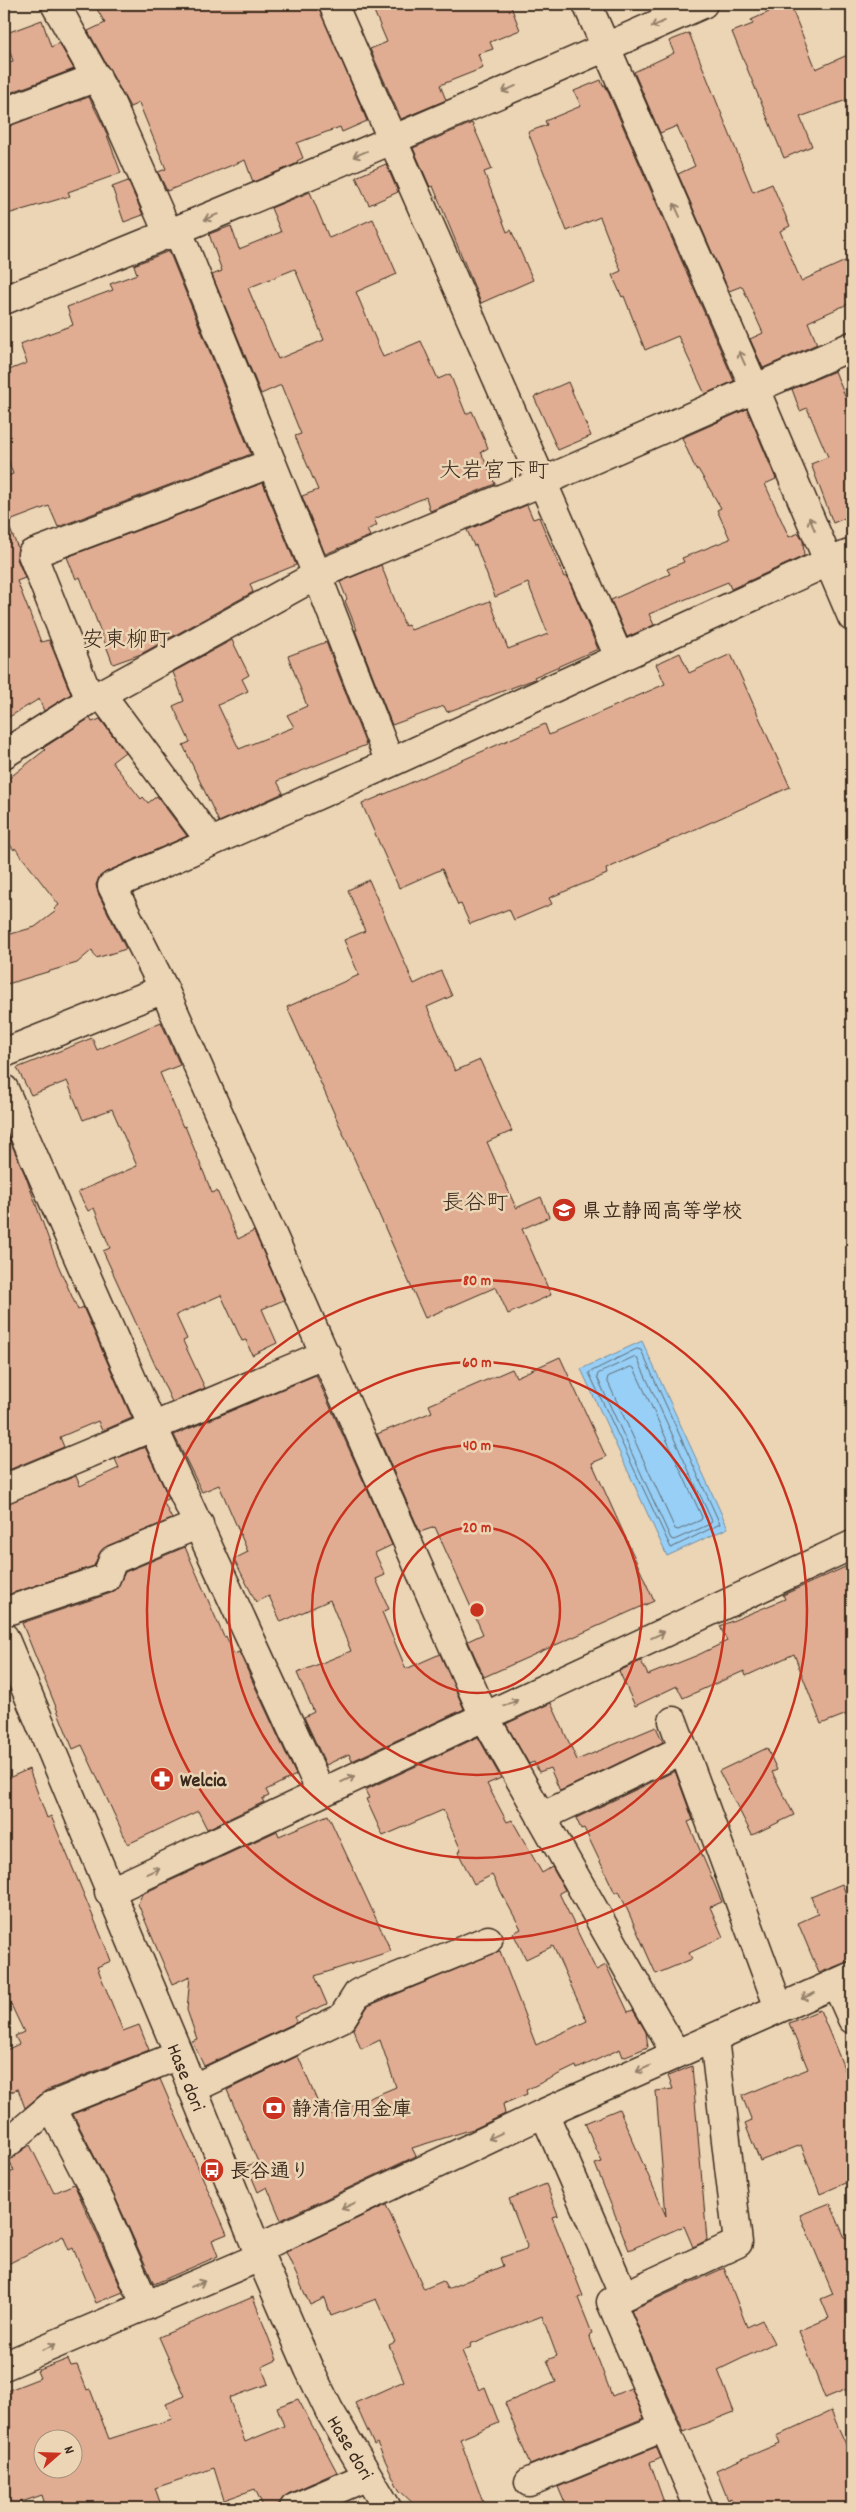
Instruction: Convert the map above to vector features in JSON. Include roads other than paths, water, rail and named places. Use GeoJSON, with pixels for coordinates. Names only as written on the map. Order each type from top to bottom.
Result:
{"type":"FeatureCollection","features":[{"type":"Feature","properties":{"kind":"street"},"geometry":{"type":"LineString","coordinates":[[55,4],[111,104],[173,233],[272,463],[390,763]]}},
{"type":"Feature","properties":{"kind":"street"},"geometry":{"type":"LineString","coordinates":[[333,4],[619,658]]}},
{"type":"Feature","properties":{"kind":"street"},"geometry":{"type":"LineString","coordinates":[[587,4],[756,389],[840,558],[852,617]]}},
{"type":"Feature","properties":{"kind":"street"},"geometry":{"type":"LineString","coordinates":[[4,300],[173,233],[703,4]]}},
{"type":"Feature","properties":{"kind":"street"},"geometry":{"type":"LineString","coordinates":[[4,112],[96,77]]}},
{"type":"Feature","properties":{"kind":"street"},"geometry":{"type":"LineString","coordinates":[[4,754],[96,697],[317,575],[542,482],[852,346]]}},
{"type":"Feature","properties":{"kind":"street"},"geometry":{"type":"LineString","coordinates":[[211,842],[96,697],[32,554],[272,463]]}},
{"type":"Feature","properties":{"kind":"street"},"geometry":{"type":"LineString","coordinates":[[676,2054],[484,1716],[164,989],[112,886],[390,763],[840,558]]}},
{"type":"Feature","properties":{"kind":"street"},"geometry":{"type":"LineString","coordinates":[[4,1054],[164,989]]}},
{"type":"Feature","properties":{"kind":"street"},"geometry":{"type":"LineString","coordinates":[[4,1089],[153,1427],[321,1792]]}},
{"type":"Feature","properties":{"kind":"street"},"geometry":{"type":"LineString","coordinates":[[4,1489],[326,1354]]}},
{"type":"Feature","properties":{"kind":"street"},"geometry":{"type":"LineString","coordinates":[[4,1612],[106,1578],[113,1560],[199,1524]]}},
{"type":"Feature","properties":{"kind":"street"},"geometry":{"type":"LineString","coordinates":[[109,1892],[852,1546]]}},
{"type":"Feature","properties":{"kind":"street","name":"Hase dori"},"geometry":{"type":"LineString","coordinates":[[4,1641],[179,2055],[258,2253],[329,2410],[387,2508]]}},
{"type":"Feature","properties":{"kind":"street"},"geometry":{"type":"LineString","coordinates":[[673,1721],[779,2008]]}},
{"type":"Feature","properties":{"kind":"street"},"geometry":{"type":"LineString","coordinates":[[541,1816],[684,1749]]}},
{"type":"Feature","properties":{"kind":"street"},"geometry":{"type":"LineString","coordinates":[[192,2089],[342,2018],[358,1993],[488,1940]]}},
{"type":"Feature","properties":{"kind":"street"},"geometry":{"type":"LineString","coordinates":[[4,2366],[146,2306],[544,2113],[844,1980],[852,2019]]}},
{"type":"Feature","properties":{"kind":"street"},"geometry":{"type":"LineString","coordinates":[[699,2508],[611,2302],[738,2244],[714,2038]]}},
{"type":"Feature","properties":{"kind":"street"},"geometry":{"type":"LineString","coordinates":[[4,2146],[51,2106],[179,2055]]}},
{"type":"Feature","properties":{"kind":"street"},"geometry":{"type":"LineString","coordinates":[[51,2106],[101,2203],[146,2306]]}},
{"type":"Feature","properties":{"kind":"street"},"geometry":{"type":"LineString","coordinates":[[544,2113],[624,2296]]}},
{"type":"Feature","properties":{"kind":"street"},"geometry":{"type":"LineString","coordinates":[[529,2482],[664,2427]]}},
{"type":"Feature","properties":{"kind":"street"},"geometry":{"type":"LineString","coordinates":[[294,2508],[368,2476]]}},
{"type":"Feature","properties":{"kind":"water"},"geometry":{"type":"Polygon","coordinates":[[[642,1341],[728,1528],[667,1556],[581,1369],[642,1341]]]}},
{"type":"Feature","properties":{"kind":"place","name":"県立静岡高等学校"},"geometry":{"type":"Point","coordinates":[564,1210]}},
{"type":"Feature","properties":{"kind":"place","name":"Welcia"},"geometry":{"type":"Point","coordinates":[162,1779]}},
{"type":"Feature","properties":{"kind":"place","name":"静清信用金庫"},"geometry":{"type":"Point","coordinates":[274,2108]}},
{"type":"Feature","properties":{"kind":"place","name":"長谷通り"},"geometry":{"type":"Point","coordinates":[212,2170]}},
{"type":"Feature","properties":{"kind":"district","name":"大岩宮下町"},"geometry":{"type":"Point","coordinates":[494,469]}},
{"type":"Feature","properties":{"kind":"district","name":"安東柳町"},"geometry":{"type":"Point","coordinates":[126,638]}},
{"type":"Feature","properties":{"kind":"district","name":"長谷町"},"geometry":{"type":"Point","coordinates":[475,1201]}}]}
